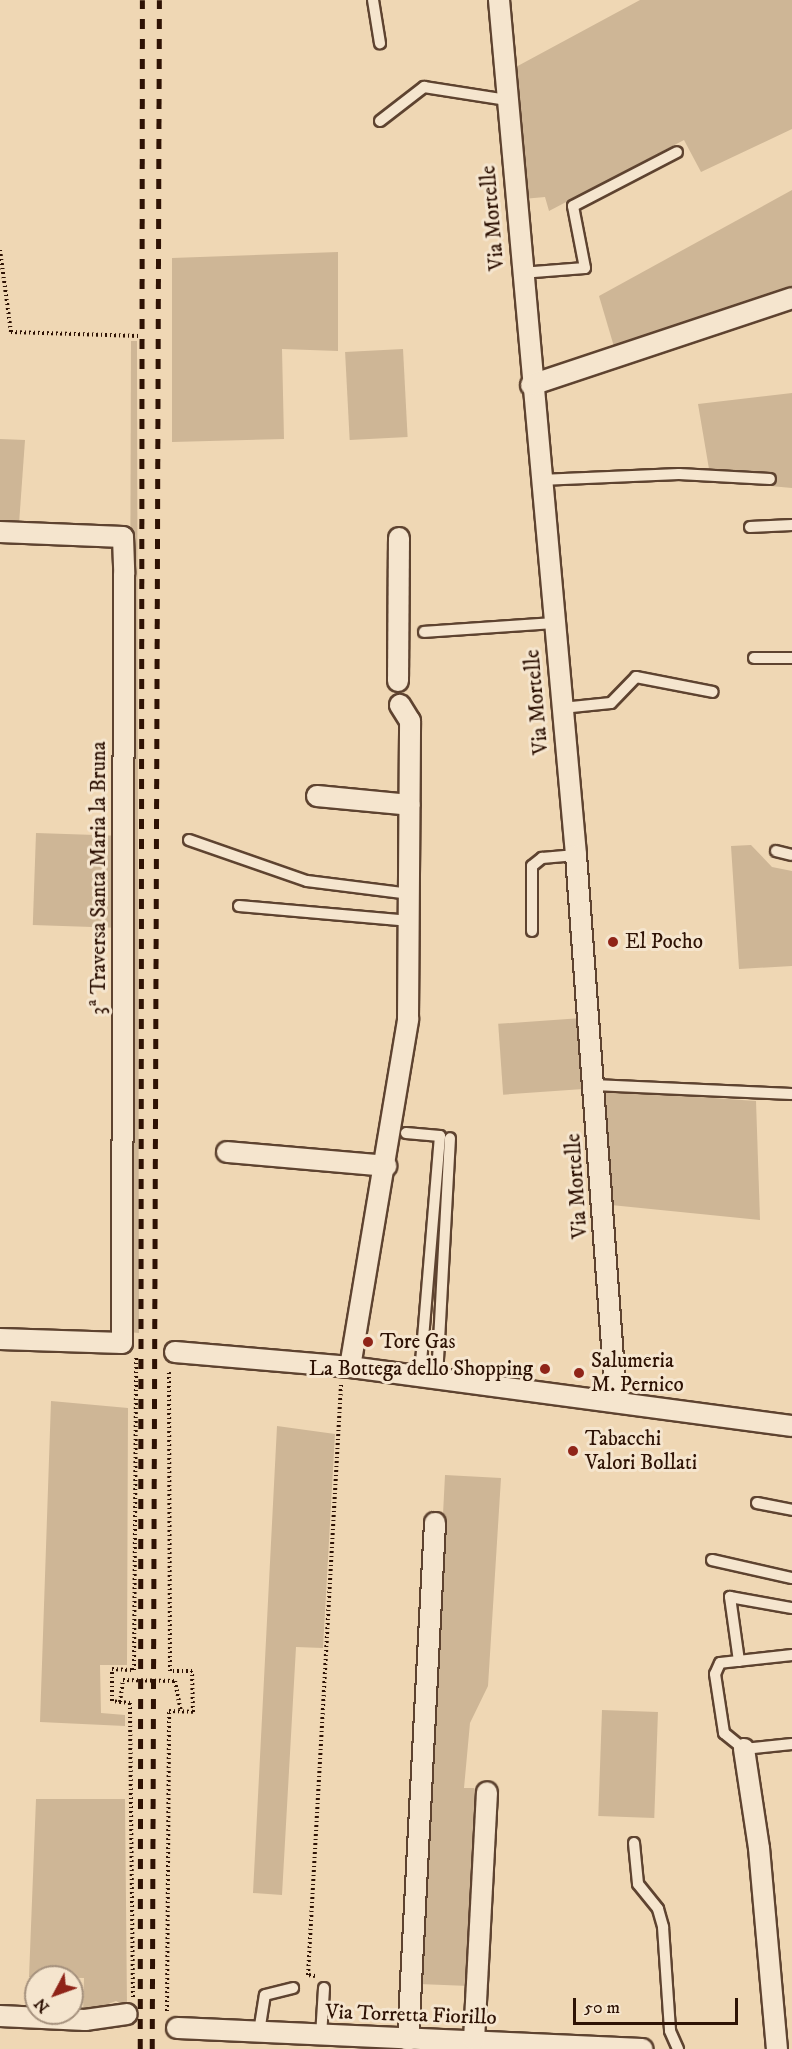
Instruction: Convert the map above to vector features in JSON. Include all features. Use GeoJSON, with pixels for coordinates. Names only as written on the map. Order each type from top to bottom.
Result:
{"type":"FeatureCollection","features":[{"type":"Feature","properties":{"kind":"street","name":"Via Mortelle"},"geometry":{"type":"LineString","coordinates":[[499,0],[531,385],[576,855],[616,1400]]}},
{"type":"Feature","properties":{"kind":"street"},"geometry":{"type":"LineString","coordinates":[[531,385],[792,298]]}},
{"type":"Feature","properties":{"kind":"street","name":"3ª Traversa Santa Maria la Bruna"},"geometry":{"type":"LineString","coordinates":[[0,532],[123,537],[122,1343]]}},
{"type":"Feature","properties":{"kind":"street"},"geometry":{"type":"LineString","coordinates":[[399,538],[399,681]]}},
{"type":"Feature","properties":{"kind":"street"},"geometry":{"type":"LineString","coordinates":[[346,1366],[386,1166],[408,1019],[410,721],[400,705]]}},
{"type":"Feature","properties":{"kind":"street"},"geometry":{"type":"LineString","coordinates":[[317,796],[411,805]]}},
{"type":"Feature","properties":{"kind":"street"},"geometry":{"type":"LineString","coordinates":[[227,1152],[386,1166]]}},
{"type":"Feature","properties":{"kind":"street"},"geometry":{"type":"LineString","coordinates":[[0,1339],[122,1343]]}},
{"type":"Feature","properties":{"kind":"street"},"geometry":{"type":"LineString","coordinates":[[175,1352],[346,1366],[616,1400],[792,1426]]}},
{"type":"Feature","properties":{"kind":"street"},"geometry":{"type":"LineString","coordinates":[[408,2040],[435,1523]]}},
{"type":"Feature","properties":{"kind":"street"},"geometry":{"type":"LineString","coordinates":[[744,1749],[759,1848],[777,2049]]}},
{"type":"Feature","properties":{"kind":"street"},"geometry":{"type":"LineString","coordinates":[[474,2040],[487,1792]]}},
{"type":"Feature","properties":{"kind":"street"},"geometry":{"type":"LineString","coordinates":[[0,2016],[85,2019],[127,2014]]}},
{"type":"Feature","properties":{"kind":"street","name":"Via Torretta Fiorillo"},"geometry":{"type":"LineString","coordinates":[[177,2028],[408,2040],[443,2045],[474,2040],[495,2045],[644,2049]]}},
{"type":"Feature","properties":{"kind":"lane"},"geometry":{"type":"LineString","coordinates":[[373,0],[380,43]]}},
{"type":"Feature","properties":{"kind":"lane"},"geometry":{"type":"LineString","coordinates":[[380,121],[424,87],[507,100]]}},
{"type":"Feature","properties":{"kind":"lane"},"geometry":{"type":"LineString","coordinates":[[521,273],[585,268],[573,206],[676,152]]}},
{"type":"Feature","properties":{"kind":"lane"},"geometry":{"type":"LineString","coordinates":[[540,480],[679,474],[770,479]]}},
{"type":"Feature","properties":{"kind":"lane"},"geometry":{"type":"LineString","coordinates":[[750,526],[792,525]]}},
{"type":"Feature","properties":{"kind":"lane"},"geometry":{"type":"LineString","coordinates":[[424,632],[553,623]]}},
{"type":"Feature","properties":{"kind":"lane"},"geometry":{"type":"LineString","coordinates":[[754,658],[792,658]]}},
{"type":"Feature","properties":{"kind":"lane"},"geometry":{"type":"LineString","coordinates":[[561,708],[611,703],[636,677],[713,692]]}},
{"type":"Feature","properties":{"kind":"lane"},"geometry":{"type":"LineString","coordinates":[[189,840],[307,881],[410,894]]}},
{"type":"Feature","properties":{"kind":"lane"},"geometry":{"type":"LineString","coordinates":[[776,851],[792,855]]}},
{"type":"Feature","properties":{"kind":"lane"},"geometry":{"type":"LineString","coordinates":[[532,932],[532,866],[542,858],[576,855]]}},
{"type":"Feature","properties":{"kind":"lane"},"geometry":{"type":"LineString","coordinates":[[238,906],[410,921]]}},
{"type":"Feature","properties":{"kind":"lane"},"geometry":{"type":"LineString","coordinates":[[593,1085],[792,1094]]}},
{"type":"Feature","properties":{"kind":"lane"},"geometry":{"type":"LineString","coordinates":[[406,1133],[441,1136],[429,1377]]}},
{"type":"Feature","properties":{"kind":"lane"},"geometry":{"type":"LineString","coordinates":[[429,1377],[450,1138]]}},
{"type":"Feature","properties":{"kind":"lane"},"geometry":{"type":"LineString","coordinates":[[757,1503],[792,1510]]}},
{"type":"Feature","properties":{"kind":"lane"},"geometry":{"type":"LineString","coordinates":[[712,1560],[792,1578]]}},
{"type":"Feature","properties":{"kind":"lane"},"geometry":{"type":"LineString","coordinates":[[739,1661],[730,1597],[792,1608]]}},
{"type":"Feature","properties":{"kind":"lane"},"geometry":{"type":"LineString","coordinates":[[792,1655],[720,1664],[715,1674],[719,1722],[744,1749],[792,1744]]}},
{"type":"Feature","properties":{"kind":"lane"},"geometry":{"type":"LineString","coordinates":[[634,1843],[638,1884],[658,1909],[663,1927],[670,2031],[678,2049]]}},
{"type":"Feature","properties":{"kind":"lane"},"geometry":{"type":"LineString","coordinates":[[259,2032],[265,1995],[292,1988]]}},
{"type":"Feature","properties":{"kind":"lane"},"geometry":{"type":"LineString","coordinates":[[321,2036],[324,1988]]}},
{"type":"Feature","properties":{"kind":"path"},"geometry":{"type":"LineString","coordinates":[[0,250],[11,332],[139,336]]}},
{"type":"Feature","properties":{"kind":"path"},"geometry":{"type":"LineString","coordinates":[[122,1343],[136,1344],[134,1670],[112,1669],[112,1701],[130,1703],[133,2014],[127,2014]]}},
{"type":"Feature","properties":{"kind":"path"},"geometry":{"type":"LineString","coordinates":[[175,1352],[169,1359],[170,1671],[192,1671],[193,1712],[169,1711],[167,2016],[177,2028]]}},
{"type":"Feature","properties":{"kind":"path"},"geometry":{"type":"LineString","coordinates":[[324,1988],[325,1976],[308,1975],[346,1366]]}},
{"type":"Feature","properties":{"kind":"path"},"geometry":{"type":"LineString","coordinates":[[120,1702],[123,1680],[175,1681],[182,1711]]}},
{"type":"Feature","properties":{"kind":"shaded area"},"geometry":{"type":"Polygon","coordinates":[[[640,0],[792,0],[792,129],[701,172],[684,140],[549,211],[545,197],[523,199],[514,68],[640,0]]]}},
{"type":"Feature","properties":{"kind":"shaded area"},"geometry":{"type":"Polygon","coordinates":[[[792,190],[792,292],[615,350],[599,296],[792,190]]]}},
{"type":"Feature","properties":{"kind":"shaded area"},"geometry":{"type":"Polygon","coordinates":[[[338,252],[338,351],[282,349],[284,439],[172,442],[172,258],[338,252]]]}},
{"type":"Feature","properties":{"kind":"shaded area"},"geometry":{"type":"Polygon","coordinates":[[[131,341],[137,341],[139,1333],[128,1332],[131,341]]]}},
{"type":"Feature","properties":{"kind":"shaded area"},"geometry":{"type":"Polygon","coordinates":[[[403,349],[408,437],[350,440],[345,352],[403,349]]]}},
{"type":"Feature","properties":{"kind":"shaded area"},"geometry":{"type":"Polygon","coordinates":[[[792,393],[792,488],[738,483],[736,470],[709,469],[698,404],[792,393]]]}},
{"type":"Feature","properties":{"kind":"shaded area"},"geometry":{"type":"Polygon","coordinates":[[[0,439],[25,440],[19,524],[0,523],[0,439]]]}},
{"type":"Feature","properties":{"kind":"shaded area"},"geometry":{"type":"Polygon","coordinates":[[[36,833],[118,836],[115,928],[33,925],[36,833]]]}},
{"type":"Feature","properties":{"kind":"shaded area"},"geometry":{"type":"Polygon","coordinates":[[[751,845],[772,867],[792,871],[792,966],[739,969],[731,846],[751,845]]]}},
{"type":"Feature","properties":{"kind":"shaded area"},"geometry":{"type":"Polygon","coordinates":[[[582,1018],[587,1089],[503,1095],[498,1024],[582,1018]]]}},
{"type":"Feature","properties":{"kind":"shaded area"},"geometry":{"type":"Polygon","coordinates":[[[601,1090],[756,1101],[760,1220],[611,1205],[601,1090]]]}},
{"type":"Feature","properties":{"kind":"shaded area"},"geometry":{"type":"Polygon","coordinates":[[[51,1401],[128,1408],[127,1665],[100,1665],[101,1713],[125,1715],[125,1726],[40,1722],[51,1401]]]}},
{"type":"Feature","properties":{"kind":"shaded area"},"geometry":{"type":"Polygon","coordinates":[[[277,1426],[335,1434],[323,1648],[296,1647],[282,1895],[253,1893],[277,1426]]]}},
{"type":"Feature","properties":{"kind":"shaded area"},"geometry":{"type":"Polygon","coordinates":[[[445,1475],[501,1478],[488,1686],[470,1723],[464,1788],[474,1788],[479,1797],[469,1986],[419,1984],[445,1475]]]}},
{"type":"Feature","properties":{"kind":"shaded area"},"geometry":{"type":"Polygon","coordinates":[[[602,1710],[658,1712],[654,1818],[598,1816],[602,1710]]]}},
{"type":"Feature","properties":{"kind":"shaded area"},"geometry":{"type":"Polygon","coordinates":[[[36,1799],[125,1799],[127,2007],[116,2001],[84,2014],[84,1965],[29,1965],[36,1799]]]}},
{"type":"Feature","properties":{"kind":"railway"},"geometry":{"type":"LineString","coordinates":[[140,2049],[142,0]]}},
{"type":"Feature","properties":{"kind":"railway"},"geometry":{"type":"LineString","coordinates":[[152,2049],[159,0]]}},
{"type":"Feature","properties":{"kind":"place","name":"El Pocho"},"geometry":{"type":"Point","coordinates":[613,942]}},
{"type":"Feature","properties":{"kind":"place","name":"Tore Gas"},"geometry":{"type":"Point","coordinates":[368,1342]}},
{"type":"Feature","properties":{"kind":"place","name":"La Bottega dello Shopping"},"geometry":{"type":"Point","coordinates":[545,1369]}},
{"type":"Feature","properties":{"kind":"place","name":"Salumeria M. Pernico"},"geometry":{"type":"Point","coordinates":[579,1373]}},
{"type":"Feature","properties":{"kind":"place","name":"Tabacchi Valori Bollati"},"geometry":{"type":"Point","coordinates":[573,1451]}}]}
